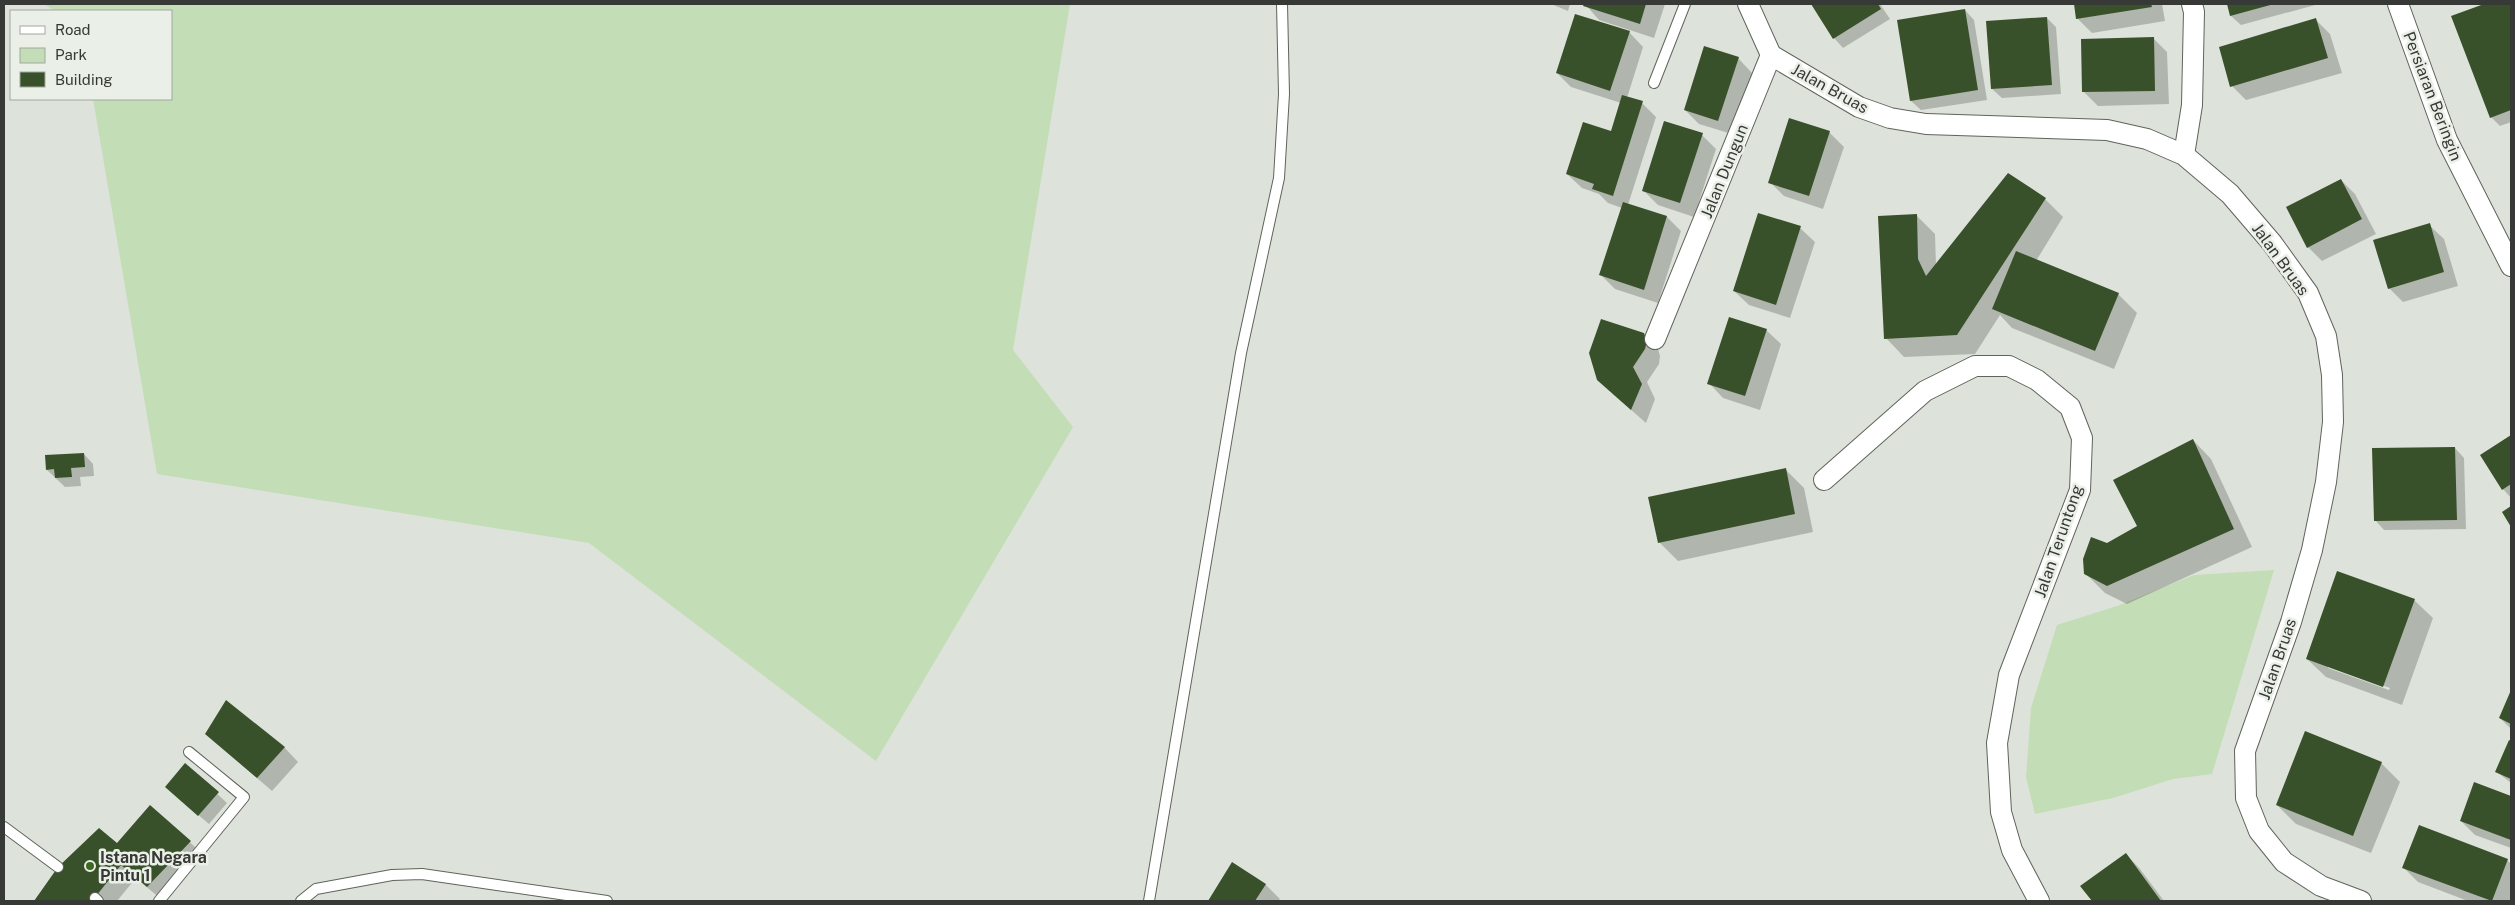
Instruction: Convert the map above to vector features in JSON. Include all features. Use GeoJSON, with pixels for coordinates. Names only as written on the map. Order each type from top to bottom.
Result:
{"type":"FeatureCollection","features":[{"type":"Feature","properties":{"kind":"street"},"geometry":{"type":"LineString","coordinates":[[1748,4],[1771,55]]}},
{"type":"Feature","properties":{"kind":"street"},"geometry":{"type":"LineString","coordinates":[[2184,155],[2192,105],[2194,12],[2192,4]]}},
{"type":"Feature","properties":{"kind":"street","name":"Persiaran Beringin"},"geometry":{"type":"LineString","coordinates":[[2398,4],[2447,140],[2511,266]]}},
{"type":"Feature","properties":{"kind":"street","name":"Jalan Bruas"},"geometry":{"type":"LineString","coordinates":[[1771,55],[1859,106],[1890,118],[1926,124],[2107,130],[2146,139],[2184,155],[2230,194],[2272,243],[2308,293],[2326,336],[2332,375],[2333,422],[2326,482],[2312,550],[2291,622],[2245,751],[2246,798],[2259,831],[2284,862],[2321,886],[2361,901]]}},
{"type":"Feature","properties":{"kind":"street","name":"Jalan Dungun"},"geometry":{"type":"LineString","coordinates":[[1655,339],[1771,55]]}},
{"type":"Feature","properties":{"kind":"street","name":"Jalan Teruntong"},"geometry":{"type":"LineString","coordinates":[[1824,480],[1926,391],[1975,366],[2009,366],[2037,380],[2070,407],[2082,438],[2080,490],[2010,675],[2002,708],[1997,743],[2001,812],[2012,850],[2039,901]]}},
{"type":"Feature","properties":{"kind":"lane"},"geometry":{"type":"LineString","coordinates":[[1149,901],[1241,353],[1279,178],[1284,94],[1282,4]]}},
{"type":"Feature","properties":{"kind":"lane"},"geometry":{"type":"LineString","coordinates":[[1654,82],[1684,4]]}},
{"type":"Feature","properties":{"kind":"lane"},"geometry":{"type":"LineString","coordinates":[[159,901],[244,797],[189,752]]}},
{"type":"Feature","properties":{"kind":"lane"},"geometry":{"type":"LineString","coordinates":[[4,827],[58,867]]}},
{"type":"Feature","properties":{"kind":"lane"},"geometry":{"type":"LineString","coordinates":[[301,901],[316,889],[392,875],[422,874],[607,901]]}},
{"type":"Feature","properties":{"kind":"green space"},"geometry":{"type":"Polygon","coordinates":[[[44,4],[1070,4],[1013,350],[1073,427],[876,761],[589,543],[157,474],[93,100],[172,100],[172,10],[53,10],[44,4]]]}},
{"type":"Feature","properties":{"kind":"green space"},"geometry":{"type":"Polygon","coordinates":[[[2274,570],[2212,774],[2173,779],[2113,798],[2035,814],[2026,777],[2031,708],[2057,625],[2117,606],[2194,575],[2274,570]]]}},
{"type":"Feature","properties":{"kind":"building"},"geometry":{"type":"Polygon","coordinates":[[[1584,4],[1646,4],[1640,24],[1583,6],[1584,4]]]}},
{"type":"Feature","properties":{"kind":"building"},"geometry":{"type":"Polygon","coordinates":[[[1811,4],[1878,4],[1881,9],[1833,39],[1811,4]]]}},
{"type":"Feature","properties":{"kind":"building"},"geometry":{"type":"Polygon","coordinates":[[[2074,4],[2151,4],[2152,7],[2076,19],[2074,4]]]}},
{"type":"Feature","properties":{"kind":"building"},"geometry":{"type":"Polygon","coordinates":[[[2227,4],[2274,4],[2230,16],[2227,4]]]}},
{"type":"Feature","properties":{"kind":"building"},"geometry":{"type":"Polygon","coordinates":[[[2484,4],[2511,4],[2511,110],[2490,118],[2451,16],[2484,4]]]}},
{"type":"Feature","properties":{"kind":"building"},"geometry":{"type":"Polygon","coordinates":[[[1965,9],[1978,90],[1910,101],[1897,20],[1965,9]]]}},
{"type":"Feature","properties":{"kind":"building"},"geometry":{"type":"Polygon","coordinates":[[[1575,14],[1630,31],[1610,91],[1556,73],[1575,14]]]}},
{"type":"Feature","properties":{"kind":"building"},"geometry":{"type":"Polygon","coordinates":[[[2047,17],[2052,85],[1991,89],[1986,21],[2047,17]]]}},
{"type":"Feature","properties":{"kind":"building"},"geometry":{"type":"Polygon","coordinates":[[[2316,18],[2328,58],[2230,87],[2219,47],[2316,18]]]}},
{"type":"Feature","properties":{"kind":"building"},"geometry":{"type":"Polygon","coordinates":[[[2154,37],[2155,91],[2082,92],[2081,39],[2154,37]]]}},
{"type":"Feature","properties":{"kind":"building"},"geometry":{"type":"Polygon","coordinates":[[[1704,46],[1739,57],[1718,121],[1684,110],[1704,46]]]}},
{"type":"Feature","properties":{"kind":"building"},"geometry":{"type":"Polygon","coordinates":[[[1622,95],[1643,101],[1613,196],[1592,189],[1594,184],[1566,174],[1583,122],[1611,131],[1622,95]]]}},
{"type":"Feature","properties":{"kind":"building"},"geometry":{"type":"Polygon","coordinates":[[[1789,118],[1830,131],[1809,196],[1768,183],[1789,118]]]}},
{"type":"Feature","properties":{"kind":"building"},"geometry":{"type":"Polygon","coordinates":[[[1664,121],[1703,133],[1680,203],[1642,191],[1664,121]]]}},
{"type":"Feature","properties":{"kind":"building"},"geometry":{"type":"Polygon","coordinates":[[[2008,173],[2046,198],[1957,335],[1884,339],[1878,216],[1917,214],[1918,259],[1926,276],[2008,173]]]}},
{"type":"Feature","properties":{"kind":"building"},"geometry":{"type":"Polygon","coordinates":[[[2341,179],[2362,219],[2307,248],[2286,207],[2341,179]]]}},
{"type":"Feature","properties":{"kind":"building"},"geometry":{"type":"Polygon","coordinates":[[[1623,202],[1667,216],[1644,290],[1599,275],[1623,202]]]}},
{"type":"Feature","properties":{"kind":"building"},"geometry":{"type":"Polygon","coordinates":[[[1758,213],[1801,226],[1776,305],[1733,291],[1758,213]]]}},
{"type":"Feature","properties":{"kind":"building"},"geometry":{"type":"Polygon","coordinates":[[[2430,223],[2444,272],[2388,289],[2373,240],[2430,223]]]}},
{"type":"Feature","properties":{"kind":"building"},"geometry":{"type":"Polygon","coordinates":[[[2016,251],[2119,293],[2095,351],[1992,309],[2016,251]]]}},
{"type":"Feature","properties":{"kind":"building"},"geometry":{"type":"Polygon","coordinates":[[[1729,317],[1767,329],[1745,396],[1707,384],[1729,317]]]}},
{"type":"Feature","properties":{"kind":"building"},"geometry":{"type":"Polygon","coordinates":[[[1601,319],[1644,333],[1647,341],[1645,349],[1633,367],[1642,384],[1631,410],[1597,380],[1589,353],[1601,319]]]}},
{"type":"Feature","properties":{"kind":"building"},"geometry":{"type":"Polygon","coordinates":[[[2511,435],[2511,484],[2502,490],[2480,455],[2511,435]]]}},
{"type":"Feature","properties":{"kind":"building"},"geometry":{"type":"Polygon","coordinates":[[[2193,439],[2234,529],[2107,586],[2084,574],[2083,559],[2091,537],[2107,543],[2137,526],[2113,480],[2193,439]]]}},
{"type":"Feature","properties":{"kind":"building"},"geometry":{"type":"Polygon","coordinates":[[[2455,447],[2457,520],[2374,521],[2372,448],[2455,447]]]}},
{"type":"Feature","properties":{"kind":"building"},"geometry":{"type":"Polygon","coordinates":[[[84,453],[85,467],[71,468],[72,477],[55,478],[54,469],[46,470],[45,455],[84,453]]]}},
{"type":"Feature","properties":{"kind":"building"},"geometry":{"type":"Polygon","coordinates":[[[1786,468],[1795,514],[1658,543],[1648,497],[1786,468]]]}},
{"type":"Feature","properties":{"kind":"building"},"geometry":{"type":"Polygon","coordinates":[[[2511,506],[2511,527],[2502,512],[2511,506]]]}},
{"type":"Feature","properties":{"kind":"building"},"geometry":{"type":"Polygon","coordinates":[[[2337,571],[2415,599],[2383,687],[2306,659],[2337,571]]]}},
{"type":"Feature","properties":{"kind":"building"},"geometry":{"type":"Polygon","coordinates":[[[2511,690],[2511,724],[2499,718],[2511,690]]]}},
{"type":"Feature","properties":{"kind":"building"},"geometry":{"type":"Polygon","coordinates":[[[226,700],[285,747],[257,778],[205,734],[226,700]]]}},
{"type":"Feature","properties":{"kind":"building"},"geometry":{"type":"Polygon","coordinates":[[[2305,731],[2382,762],[2353,836],[2276,805],[2305,731]]]}},
{"type":"Feature","properties":{"kind":"building"},"geometry":{"type":"Polygon","coordinates":[[[2509,740],[2511,741],[2511,779],[2495,772],[2509,740]]]}},
{"type":"Feature","properties":{"kind":"building"},"geometry":{"type":"Polygon","coordinates":[[[185,763],[219,792],[198,816],[165,787],[185,763]]]}},
{"type":"Feature","properties":{"kind":"building"},"geometry":{"type":"Polygon","coordinates":[[[2474,782],[2511,796],[2511,840],[2460,821],[2474,782]]]}},
{"type":"Feature","properties":{"kind":"building"},"geometry":{"type":"Polygon","coordinates":[[[150,805],[191,841],[147,887],[121,865],[92,901],[34,901],[58,867],[99,828],[117,843],[150,805]]]}},
{"type":"Feature","properties":{"kind":"building"},"geometry":{"type":"Polygon","coordinates":[[[2419,825],[2508,859],[2492,901],[2402,868],[2419,825]]]}},
{"type":"Feature","properties":{"kind":"building"},"geometry":{"type":"Polygon","coordinates":[[[2126,853],[2161,901],[2092,901],[2080,886],[2126,853]]]}},
{"type":"Feature","properties":{"kind":"building"},"geometry":{"type":"Polygon","coordinates":[[[1232,862],[1266,884],[1255,901],[1208,901],[1232,862]]]}},
{"type":"Feature","properties":{"kind":"place","name":"Istana Negara Pintu 1"},"geometry":{"type":"Point","coordinates":[90,866]}}]}
